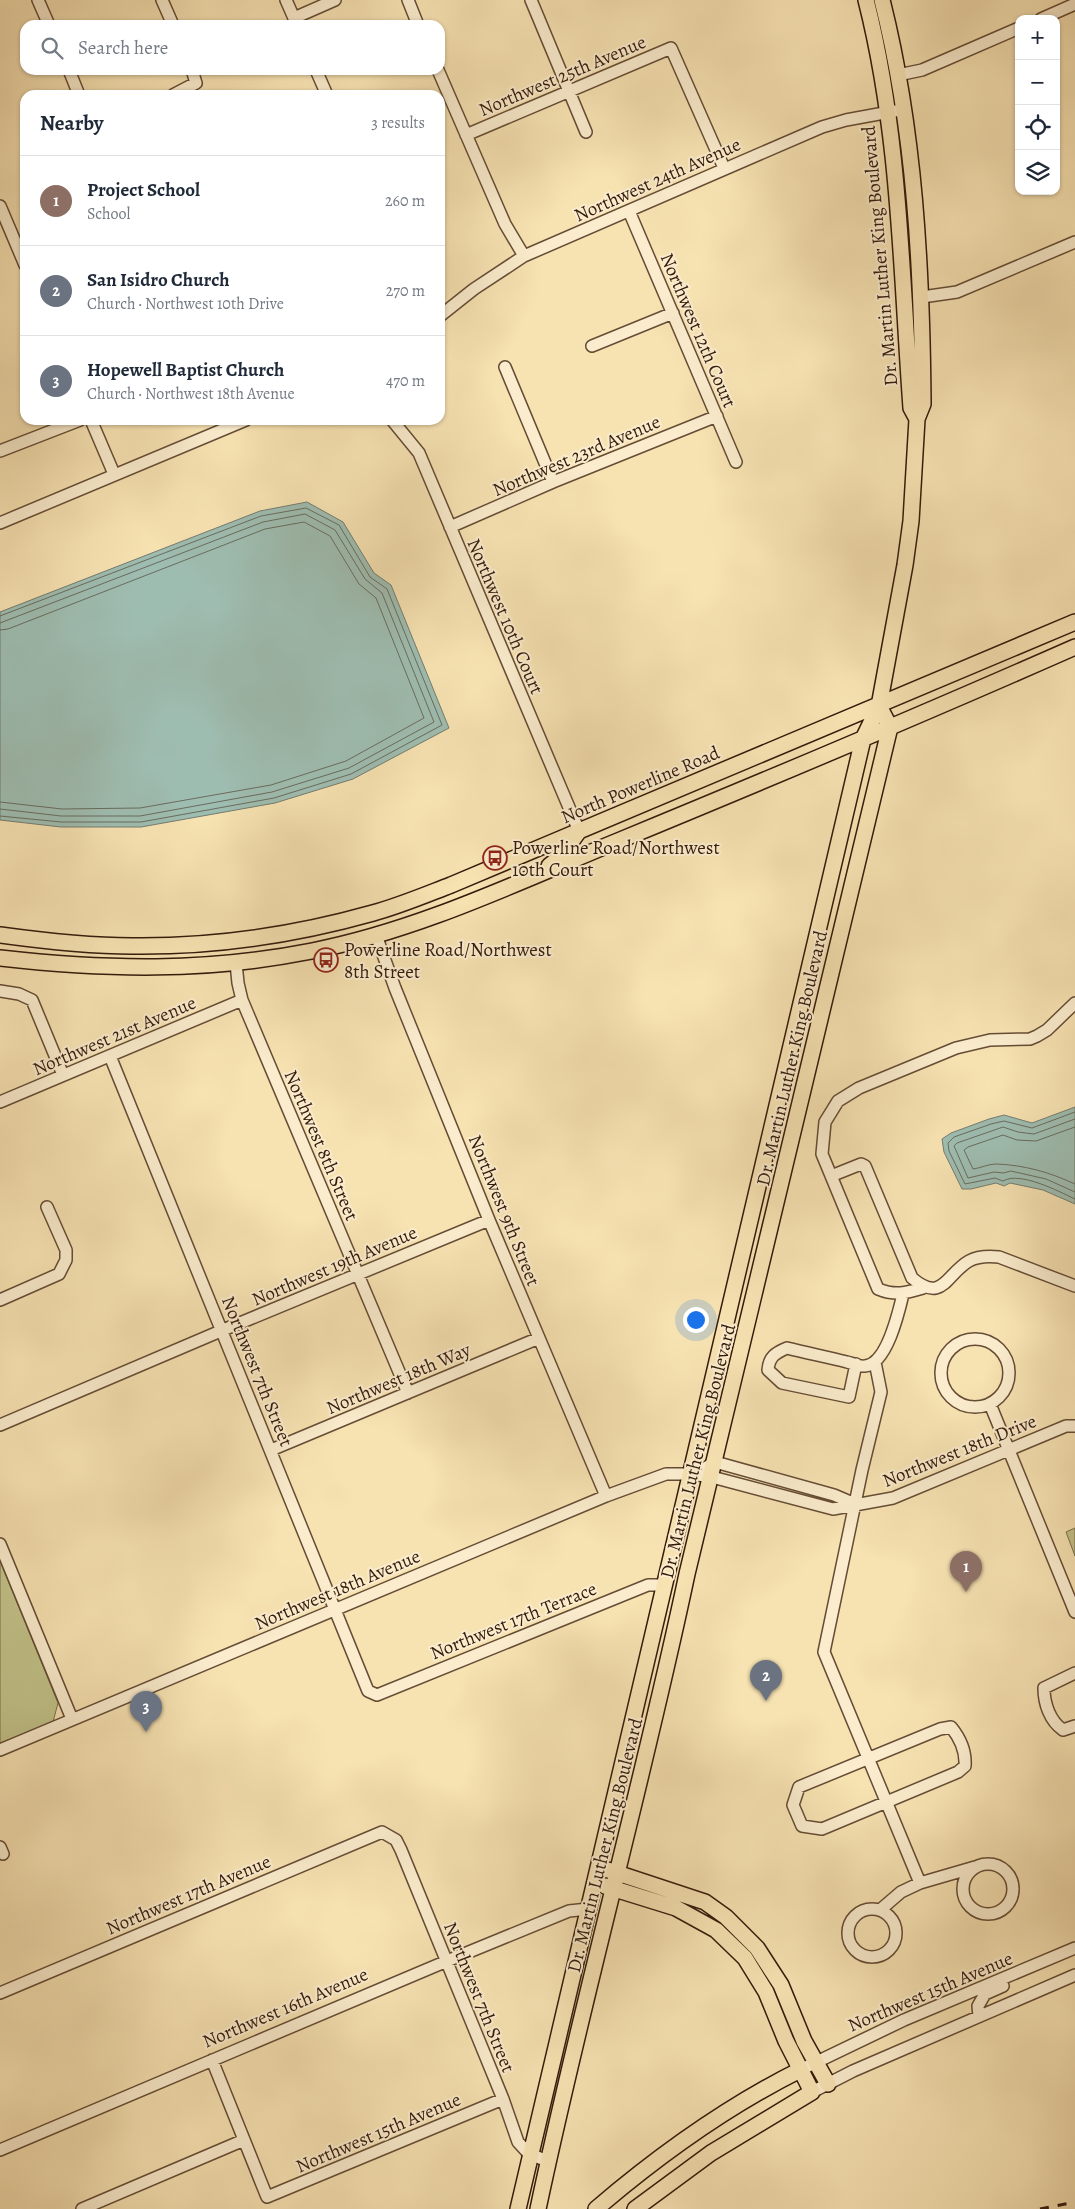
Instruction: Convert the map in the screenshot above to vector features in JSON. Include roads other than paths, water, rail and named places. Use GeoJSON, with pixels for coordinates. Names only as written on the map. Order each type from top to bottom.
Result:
{"type":"FeatureCollection","features":[{"type":"Feature","properties":{"kind":"main road","name":"Dr. Martin Luther King Boulevard"},"geometry":{"type":"LineString","coordinates":[[518,2209],[529,2154],[863,739],[879,706],[904,574],[911,521],[917,419],[923,404],[922,297],[915,204],[896,111],[866,0]]}},
{"type":"Feature","properties":{"kind":"main road"},"geometry":{"type":"LineString","coordinates":[[872,0],[875,4],[886,54],[898,75]]}},
{"type":"Feature","properties":{"kind":"main road","name":"Dr. Martin Luther King Boulevard"},"geometry":{"type":"LineString","coordinates":[[882,0],[898,75],[896,111],[911,408],[917,419]]}},
{"type":"Feature","properties":{"kind":"main road","name":"North Powerline Road"},"geometry":{"type":"LineString","coordinates":[[0,935],[70,944],[133,946],[236,940],[309,928],[374,913],[451,885],[1075,622]]}},
{"type":"Feature","properties":{"kind":"main road"},"geometry":{"type":"LineString","coordinates":[[0,958],[71,966],[131,968],[211,965],[313,951],[376,935],[460,907],[863,739],[1075,647]]}},
{"type":"Feature","properties":{"kind":"main road"},"geometry":{"type":"LineString","coordinates":[[879,706],[890,727]]}},
{"type":"Feature","properties":{"kind":"main road","name":"Dr. Martin Luther King Boulevard"},"geometry":{"type":"LineString","coordinates":[[538,2209],[603,1929],[662,1692],[687,1574],[714,1470],[890,727]]}},
{"type":"Feature","properties":{"kind":"main road"},"geometry":{"type":"LineString","coordinates":[[540,873],[560,857],[579,831]]}},
{"type":"Feature","properties":{"kind":"main road"},"geometry":{"type":"LineString","coordinates":[[236,963],[244,949],[265,936]]}},
{"type":"Feature","properties":{"kind":"main road"},"geometry":{"type":"LineString","coordinates":[[211,965],[224,955],[236,940]]}},
{"type":"Feature","properties":{"kind":"main road"},"geometry":{"type":"LineString","coordinates":[[595,1875],[617,1872],[705,1902],[726,1917],[757,1948],[781,1984],[804,2041],[828,2084]]}},
{"type":"Feature","properties":{"kind":"main road"},"geometry":{"type":"LineString","coordinates":[[595,1875],[613,1889],[676,1908],[716,1930],[738,1951],[745,1958],[766,1992],[800,2070],[812,2092],[711,2153],[636,2209]]}},
{"type":"Feature","properties":{"kind":"main road"},"geometry":{"type":"LineString","coordinates":[[588,1909],[596,1915],[603,1929]]}},
{"type":"Feature","properties":{"kind":"main road"},"geometry":{"type":"LineString","coordinates":[[596,2209],[640,2172],[699,2130],[800,2070]]}},
{"type":"Feature","properties":{"kind":"street"},"geometry":{"type":"LineString","coordinates":[[38,0],[47,20]]}},
{"type":"Feature","properties":{"kind":"street"},"geometry":{"type":"LineString","coordinates":[[162,0],[171,20]]}},
{"type":"Feature","properties":{"kind":"street"},"geometry":{"type":"LineString","coordinates":[[286,0],[295,20]]}},
{"type":"Feature","properties":{"kind":"street"},"geometry":{"type":"LineString","coordinates":[[297,20],[335,0]]}},
{"type":"Feature","properties":{"kind":"street"},"geometry":{"type":"LineString","coordinates":[[408,0],[416,20]]}},
{"type":"Feature","properties":{"kind":"street"},"geometry":{"type":"LineString","coordinates":[[531,0],[586,132]]}},
{"type":"Feature","properties":{"kind":"street"},"geometry":{"type":"LineString","coordinates":[[1050,15],[1075,4]]}},
{"type":"Feature","properties":{"kind":"street"},"geometry":{"type":"LineString","coordinates":[[898,75],[922,70],[1015,30]]}},
{"type":"Feature","properties":{"kind":"street","name":"Northwest 25th Avenue"},"geometry":{"type":"LineString","coordinates":[[466,135],[568,90],[671,48],[724,168]]}},
{"type":"Feature","properties":{"kind":"street"},"geometry":{"type":"LineString","coordinates":[[70,75],[77,90]]}},
{"type":"Feature","properties":{"kind":"street"},"geometry":{"type":"LineString","coordinates":[[183,90],[196,83],[194,75]]}},
{"type":"Feature","properties":{"kind":"street"},"geometry":{"type":"LineString","coordinates":[[318,75],[325,90]]}},
{"type":"Feature","properties":{"kind":"street"},"geometry":{"type":"LineString","coordinates":[[440,75],[506,224],[524,256]]}},
{"type":"Feature","properties":{"kind":"street","name":"Northwest 24th Avenue"},"geometry":{"type":"LineString","coordinates":[[445,312],[474,289],[524,256],[822,127],[846,120],[896,111]]}},
{"type":"Feature","properties":{"kind":"street"},"geometry":{"type":"LineString","coordinates":[[0,206],[20,253]]}},
{"type":"Feature","properties":{"kind":"street","name":"Northwest 12th Court"},"geometry":{"type":"LineString","coordinates":[[629,211],[736,462]]}},
{"type":"Feature","properties":{"kind":"street"},"geometry":{"type":"LineString","coordinates":[[922,297],[957,292],[1075,242]]}},
{"type":"Feature","properties":{"kind":"street"},"geometry":{"type":"LineString","coordinates":[[592,346],[673,313]]}},
{"type":"Feature","properties":{"kind":"street"},"geometry":{"type":"LineString","coordinates":[[505,367],[553,482]]}},
{"type":"Feature","properties":{"kind":"street","name":"Northwest 23rd Avenue"},"geometry":{"type":"LineString","coordinates":[[450,528],[553,482],[717,416]]}},
{"type":"Feature","properties":{"kind":"street"},"geometry":{"type":"LineString","coordinates":[[0,451],[67,425]]}},
{"type":"Feature","properties":{"kind":"street"},"geometry":{"type":"LineString","coordinates":[[93,425],[114,474]]}},
{"type":"Feature","properties":{"kind":"street"},"geometry":{"type":"LineString","coordinates":[[0,523],[234,425]]}},
{"type":"Feature","properties":{"kind":"street","name":"Northwest 10th Court"},"geometry":{"type":"LineString","coordinates":[[396,425],[419,453],[579,831]]}},
{"type":"Feature","properties":{"kind":"street","name":"Northwest 9th Street"},"geometry":{"type":"LineString","coordinates":[[376,935],[395,988],[489,1220],[606,1496]]}},
{"type":"Feature","properties":{"kind":"street","name":"Northwest 8th Street"},"geometry":{"type":"LineString","coordinates":[[236,963],[242,1000],[356,1274],[408,1392]]}},
{"type":"Feature","properties":{"kind":"street"},"geometry":{"type":"LineString","coordinates":[[0,991],[19,994],[32,1000],[63,1075]]}},
{"type":"Feature","properties":{"kind":"street","name":"Northwest 21st Avenue"},"geometry":{"type":"LineString","coordinates":[[0,1102],[242,1000]]}},
{"type":"Feature","properties":{"kind":"street"},"geometry":{"type":"LineString","coordinates":[[1075,1003],[1047,1030],[1030,1039],[990,1040],[956,1048],[859,1088],[838,1101],[825,1122],[822,1141],[822,1154],[878,1289],[890,1294],[903,1294],[923,1288],[937,1288],[950,1280],[968,1261],[979,1257],[991,1256],[999,1257],[1075,1286]]}},
{"type":"Feature","properties":{"kind":"street","name":"Northwest 7th Street"},"geometry":{"type":"LineString","coordinates":[[110,1056],[368,1690],[377,1695]]}},
{"type":"Feature","properties":{"kind":"street"},"geometry":{"type":"LineString","coordinates":[[831,1176],[861,1164],[865,1166],[912,1278],[923,1288]]}},
{"type":"Feature","properties":{"kind":"street"},"geometry":{"type":"LineString","coordinates":[[0,1300],[59,1274],[66,1260],[66,1250],[47,1207]]}},
{"type":"Feature","properties":{"kind":"street","name":"Northwest 19th Avenue"},"geometry":{"type":"LineString","coordinates":[[0,1425],[356,1274],[489,1220]]}},
{"type":"Feature","properties":{"kind":"street"},"geometry":{"type":"LineString","coordinates":[[856,1364],[849,1397],[782,1383],[768,1370],[772,1356],[787,1348],[865,1366],[875,1362],[895,1326],[903,1294]]}},
{"type":"Feature","properties":{"kind":"street","name":"Northwest 18th Way"},"geometry":{"type":"LineString","coordinates":[[271,1450],[539,1338]]}},
{"type":"Feature","properties":{"kind":"street"},"geometry":{"type":"LineString","coordinates":[[971,1339],[982,1340],[996,1346],[1006,1358],[1009,1379],[999,1398],[990,1404],[973,1407],[956,1402],[948,1394],[942,1383],[941,1371],[944,1360],[950,1350],[960,1343],[971,1339]]}},
{"type":"Feature","properties":{"kind":"street"},"geometry":{"type":"LineString","coordinates":[[875,1362],[881,1392],[862,1470],[824,1652],[867,1758],[888,1802],[920,1883]]}},
{"type":"Feature","properties":{"kind":"street"},"geometry":{"type":"LineString","coordinates":[[990,1404],[1075,1612]]}},
{"type":"Feature","properties":{"kind":"street","name":"Northwest 18th Drive"},"geometry":{"type":"LineString","coordinates":[[856,1504],[893,1498],[1066,1426],[1075,1426]]}},
{"type":"Feature","properties":{"kind":"street"},"geometry":{"type":"LineString","coordinates":[[691,1474],[714,1470],[834,1495],[856,1504]]}},
{"type":"Feature","properties":{"kind":"street","name":"Northwest 18th Avenue"},"geometry":{"type":"LineString","coordinates":[[0,1750],[606,1496],[666,1474],[691,1474]]}},
{"type":"Feature","properties":{"kind":"street"},"geometry":{"type":"LineString","coordinates":[[0,1544],[72,1719]]}},
{"type":"Feature","properties":{"kind":"street","name":"Northwest 17th Terrace"},"geometry":{"type":"LineString","coordinates":[[377,1695],[648,1584],[664,1585]]}},
{"type":"Feature","properties":{"kind":"street"},"geometry":{"type":"LineString","coordinates":[[1075,1673],[1044,1688],[1044,1700],[1055,1724],[1063,1730],[1075,1726]]}},
{"type":"Feature","properties":{"kind":"street"},"geometry":{"type":"LineString","coordinates":[[951,1727],[957,1735],[965,1757],[965,1766],[958,1772],[822,1829],[802,1826],[793,1805],[799,1787],[867,1758],[940,1729],[951,1727]]}},
{"type":"Feature","properties":{"kind":"street","name":"Northwest 17th Avenue"},"geometry":{"type":"LineString","coordinates":[[0,1993],[374,1834],[382,1832],[391,1835]]}},
{"type":"Feature","properties":{"kind":"street","name":"Northwest 7th Street"},"geometry":{"type":"LineString","coordinates":[[391,1835],[401,1850],[447,1961],[503,2099],[518,2142],[529,2154]]}},
{"type":"Feature","properties":{"kind":"street"},"geometry":{"type":"LineString","coordinates":[[880,1910],[902,1892],[920,1883],[984,1864],[1000,1867],[1007,1872],[1013,1887],[1008,1903],[995,1912],[987,1913],[972,1908],[964,1894],[966,1878],[970,1872],[984,1864]]}},
{"type":"Feature","properties":{"kind":"street"},"geometry":{"type":"LineString","coordinates":[[872,1908],[880,1910],[892,1920],[895,1928],[894,1941],[884,1954],[870,1957],[862,1955],[850,1943],[848,1927],[857,1913],[872,1908]]}},
{"type":"Feature","properties":{"kind":"street","name":"Northwest 16th Avenue"},"geometry":{"type":"LineString","coordinates":[[0,2150],[447,1961],[569,1911],[588,1909]]}},
{"type":"Feature","properties":{"kind":"street","name":"Northwest 15th Avenue"},"geometry":{"type":"LineString","coordinates":[[800,2070],[904,2020],[1075,1948]]}},
{"type":"Feature","properties":{"kind":"street"},"geometry":{"type":"LineString","coordinates":[[979,2016],[978,2006],[985,1994],[1048,1966],[1056,1956]]}},
{"type":"Feature","properties":{"kind":"street"},"geometry":{"type":"LineString","coordinates":[[812,2092],[853,2071],[1075,1975]]}},
{"type":"Feature","properties":{"kind":"street"},"geometry":{"type":"LineString","coordinates":[[82,2209],[244,2140],[212,2060]]}},
{"type":"Feature","properties":{"kind":"street","name":"Northwest 15th Avenue"},"geometry":{"type":"LineString","coordinates":[[244,2140],[268,2197],[503,2099]]}},
{"type":"Feature","properties":{"kind":"street"},"geometry":{"type":"LineString","coordinates":[[529,2154],[548,2160]]}},
{"type":"Feature","properties":{"kind":"water"},"geometry":{"type":"Polygon","coordinates":[[[307,502],[343,522],[374,573],[391,585],[449,728],[353,779],[275,803],[141,827],[61,827],[0,820],[0,612],[260,511],[307,502]]]}},
{"type":"Feature","properties":{"kind":"water"},"geometry":{"type":"Polygon","coordinates":[[[1075,1107],[1075,1204],[1043,1190],[1010,1183],[1004,1186],[996,1183],[971,1189],[962,1189],[944,1152],[942,1139],[951,1133],[1004,1115],[1032,1123],[1075,1107]]]}},
{"type":"Feature","properties":{"kind":"railway"},"geometry":{"type":"LineString","coordinates":[[1040,2209],[1075,2202]]}},
{"type":"Feature","properties":{"kind":"place","name":"Powerline Road/Northwest 10th Court"},"geometry":{"type":"Point","coordinates":[495,858]}},
{"type":"Feature","properties":{"kind":"place","name":"Powerline Road/Northwest 8th Street"},"geometry":{"type":"Point","coordinates":[326,960]}},
{"type":"Feature","properties":{"kind":"place","name":"Project School"},"geometry":{"type":"Point","coordinates":[966,1592]}},
{"type":"Feature","properties":{"kind":"place","name":"San Isidro Church"},"geometry":{"type":"Point","coordinates":[766,1701]}},
{"type":"Feature","properties":{"kind":"place","name":"Hopewell Baptist Church"},"geometry":{"type":"Point","coordinates":[146,1732]}}]}
